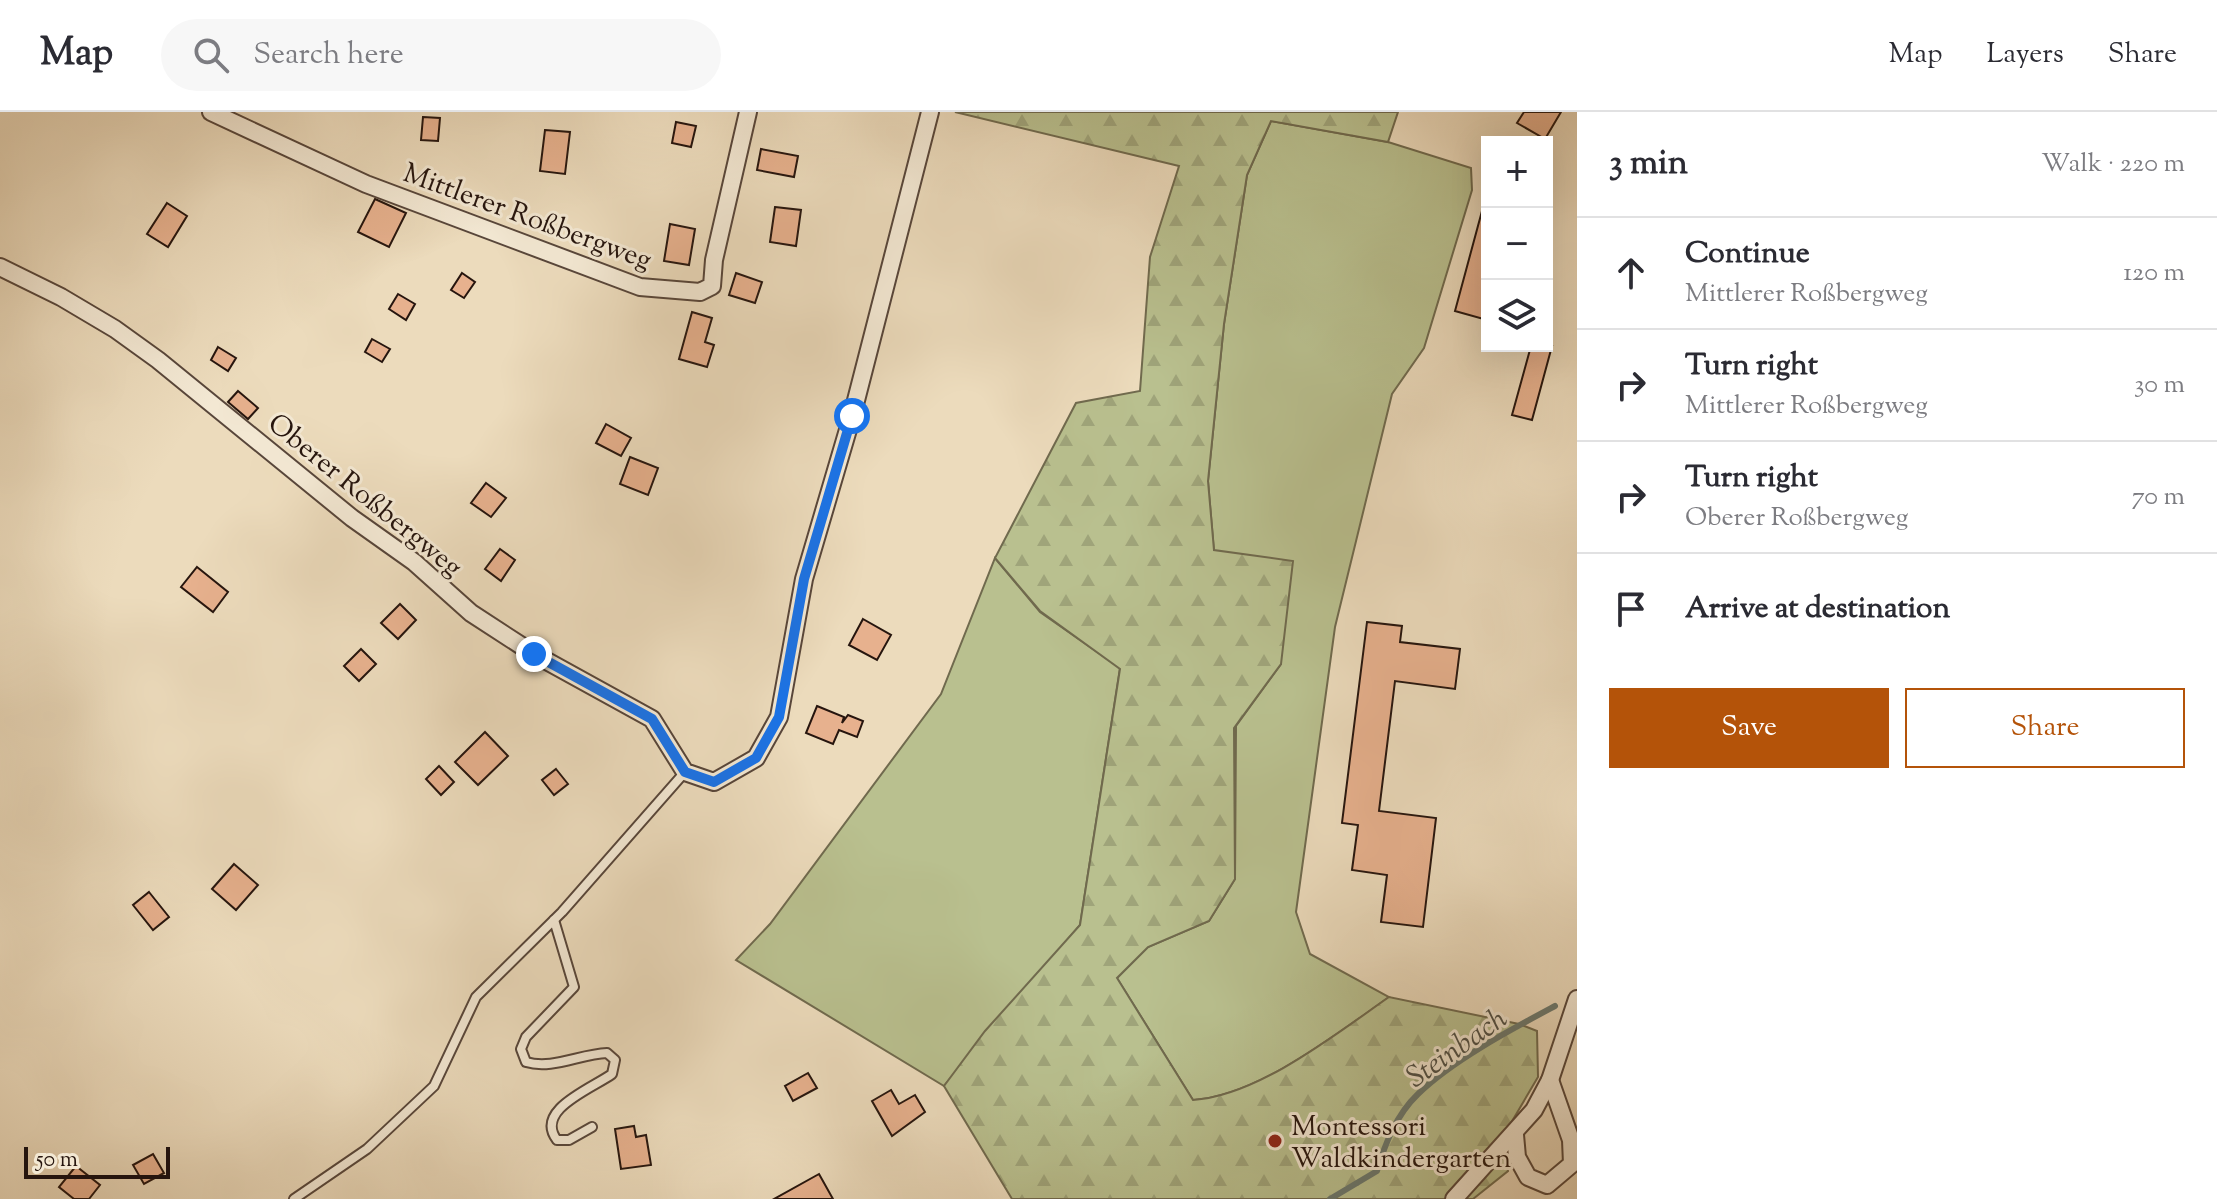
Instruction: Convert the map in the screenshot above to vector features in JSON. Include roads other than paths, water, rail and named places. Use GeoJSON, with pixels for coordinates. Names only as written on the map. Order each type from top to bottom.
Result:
{"type":"FeatureCollection","features":[{"type":"Feature","properties":{"kind":"street","name":"Mittlerer Roßbergweg"},"geometry":{"type":"LineString","coordinates":[[211,112],[366,184],[640,287],[700,292],[712,286],[714,260],[748,112]]}},
{"type":"Feature","properties":{"kind":"street"},"geometry":{"type":"LineString","coordinates":[[685,772],[714,782],[756,758],[779,717],[804,579],[852,416],[930,112]]}},
{"type":"Feature","properties":{"kind":"street","name":"Oberer Roßbergweg"},"geometry":{"type":"LineString","coordinates":[[0,267],[61,297],[158,360],[352,518],[414,562],[471,613],[534,654],[652,719],[685,772]]}},
{"type":"Feature","properties":{"kind":"street"},"geometry":{"type":"LineString","coordinates":[[1454,1199],[1515,1135],[1534,1110],[1550,1080],[1577,999]]}},
{"type":"Feature","properties":{"kind":"street"},"geometry":{"type":"LineString","coordinates":[[1515,1135],[1517,1157],[1528,1177],[1547,1185],[1572,1164],[1571,1140],[1550,1080]]}},
{"type":"Feature","properties":{"kind":"lane"},"geometry":{"type":"LineString","coordinates":[[294,1199],[367,1149],[434,1086],[476,997],[554,920],[685,772]]}},
{"type":"Feature","properties":{"kind":"lane"},"geometry":{"type":"LineString","coordinates":[[554,920],[574,987],[526,1037],[521,1049],[526,1062],[537,1066],[588,1054],[607,1053],[615,1060],[612,1074],[560,1107],[551,1119],[550,1131],[557,1140],[569,1140],[592,1127]]}},
{"type":"Feature","properties":{"kind":"waterway","name":"Steinbach"},"geometry":{"type":"LineString","coordinates":[[1330,1199],[1377,1171],[1397,1120],[1432,1081],[1484,1046],[1555,1006]]}},
{"type":"Feature","properties":{"kind":"place","name":"Montessori Waldkindergarten"},"geometry":{"type":"Point","coordinates":[1275,1141]}}]}
